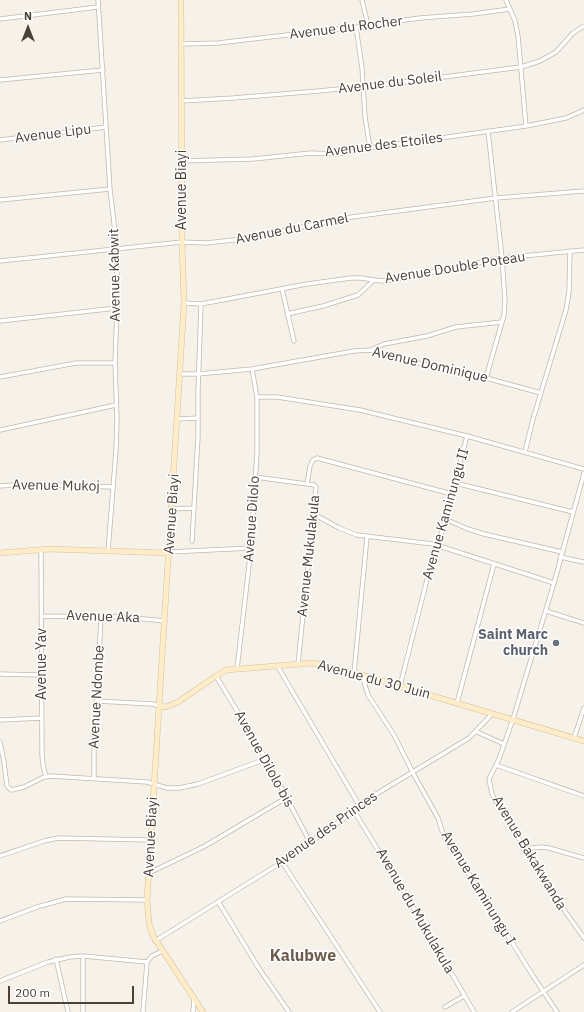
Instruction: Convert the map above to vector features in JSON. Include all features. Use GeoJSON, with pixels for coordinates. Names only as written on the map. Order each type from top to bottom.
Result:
{"type":"FeatureCollection","features":[{"type":"Feature","properties":{"kind":"street","name":"Avenue Kabwit"},"geometry":{"type":"LineString","coordinates":[[98,0],[110,189],[117,249],[115,363],[116,450],[108,551]]}},
{"type":"Feature","properties":{"kind":"street","name":"Avenue Biayi"},"geometry":{"type":"LineString","coordinates":[[181,0],[182,242],[184,303],[147,900],[150,928],[155,941],[203,1012]]}},
{"type":"Feature","properties":{"kind":"street"},"geometry":{"type":"LineString","coordinates":[[362,0],[368,26]]}},
{"type":"Feature","properties":{"kind":"street"},"geometry":{"type":"LineString","coordinates":[[506,0],[515,21],[518,36],[526,126]]}},
{"type":"Feature","properties":{"kind":"street"},"geometry":{"type":"LineString","coordinates":[[0,19],[98,6]]}},
{"type":"Feature","properties":{"kind":"street","name":"Avenue du Rocher"},"geometry":{"type":"LineString","coordinates":[[182,44],[218,43],[368,26],[420,18],[473,14],[510,9]]}},
{"type":"Feature","properties":{"kind":"street","name":"Avenue du Soleil"},"geometry":{"type":"LineString","coordinates":[[182,101],[363,86],[521,67],[540,61],[552,54],[561,47],[573,33],[584,26]]}},
{"type":"Feature","properties":{"kind":"street"},"geometry":{"type":"LineString","coordinates":[[356,27],[362,68],[370,148]]}},
{"type":"Feature","properties":{"kind":"street"},"geometry":{"type":"LineString","coordinates":[[0,80],[103,70]]}},
{"type":"Feature","properties":{"kind":"street","name":"Avenue des Etoiles"},"geometry":{"type":"LineString","coordinates":[[182,161],[253,159],[311,153],[336,154],[526,126],[566,118],[584,110]]}},
{"type":"Feature","properties":{"kind":"street","name":"Avenue Lipu"},"geometry":{"type":"LineString","coordinates":[[0,140],[106,127]]}},
{"type":"Feature","properties":{"kind":"street"},"geometry":{"type":"LineString","coordinates":[[486,378],[502,322],[505,300],[496,198],[488,131]]}},
{"type":"Feature","properties":{"kind":"street"},"geometry":{"type":"LineString","coordinates":[[0,200],[110,189]]}},
{"type":"Feature","properties":{"kind":"street","name":"Avenue du Carmel"},"geometry":{"type":"LineString","coordinates":[[0,261],[182,242],[206,243],[243,239],[352,217],[496,198],[584,191]]}},
{"type":"Feature","properties":{"kind":"street","name":"Avenue Double Poteau"},"geometry":{"type":"LineString","coordinates":[[184,303],[201,304],[307,284],[352,278],[381,281],[393,280],[502,258],[584,250]]}},
{"type":"Feature","properties":{"kind":"street"},"geometry":{"type":"LineString","coordinates":[[525,452],[566,310],[569,292],[570,251]]}},
{"type":"Feature","properties":{"kind":"street"},"geometry":{"type":"LineString","coordinates":[[287,314],[323,306],[358,295],[374,280]]}},
{"type":"Feature","properties":{"kind":"street"},"geometry":{"type":"LineString","coordinates":[[282,289],[294,341]]}},
{"type":"Feature","properties":{"kind":"street"},"geometry":{"type":"LineString","coordinates":[[192,541],[198,418],[201,304]]}},
{"type":"Feature","properties":{"kind":"street"},"geometry":{"type":"LineString","coordinates":[[0,321],[117,308]]}},
{"type":"Feature","properties":{"kind":"street"},"geometry":{"type":"LineString","coordinates":[[371,350],[384,344],[427,336],[456,327],[502,322]]}},
{"type":"Feature","properties":{"kind":"street","name":"Avenue Dominique"},"geometry":{"type":"LineString","coordinates":[[180,374],[198,374],[252,369],[354,351],[371,350],[386,356],[486,378],[541,393]]}},
{"type":"Feature","properties":{"kind":"street"},"geometry":{"type":"LineString","coordinates":[[0,377],[76,363],[115,363]]}},
{"type":"Feature","properties":{"kind":"street","name":"Avenue Dilolo"},"geometry":{"type":"LineString","coordinates":[[237,669],[251,548],[258,430],[257,397],[252,369]]}},
{"type":"Feature","properties":{"kind":"street"},"geometry":{"type":"LineString","coordinates":[[257,397],[277,397],[367,412],[467,436]]}},
{"type":"Feature","properties":{"kind":"street"},"geometry":{"type":"LineString","coordinates":[[0,430],[116,405]]}},
{"type":"Feature","properties":{"kind":"street"},"geometry":{"type":"LineString","coordinates":[[177,419],[198,418]]}},
{"type":"Feature","properties":{"kind":"street","name":"Avenue Kaminungu II"},"geometry":{"type":"LineString","coordinates":[[400,686],[428,576],[438,546],[467,436],[584,469]]}},
{"type":"Feature","properties":{"kind":"street"},"geometry":{"type":"LineString","coordinates":[[307,484],[310,466],[313,460],[317,458],[452,494]]}},
{"type":"Feature","properties":{"kind":"street","name":"Avenue Bakakwanda"},"geometry":{"type":"LineString","coordinates":[[584,473],[554,583],[513,719],[496,765],[489,779],[491,790],[523,849],[584,938]]}},
{"type":"Feature","properties":{"kind":"street","name":"Avenue Mukulakula"},"geometry":{"type":"LineString","coordinates":[[255,477],[314,485],[316,487],[312,514],[298,664]]}},
{"type":"Feature","properties":{"kind":"street"},"geometry":{"type":"LineString","coordinates":[[455,483],[573,512]]}},
{"type":"Feature","properties":{"kind":"street","name":"Avenue Mukoj"},"geometry":{"type":"LineString","coordinates":[[0,486],[28,484],[112,487]]}},
{"type":"Feature","properties":{"kind":"street"},"geometry":{"type":"LineString","coordinates":[[172,509],[194,508]]}},
{"type":"Feature","properties":{"kind":"street"},"geometry":{"type":"LineString","coordinates":[[312,514],[352,534],[438,546],[554,583]]}},
{"type":"Feature","properties":{"kind":"street"},"geometry":{"type":"LineString","coordinates":[[445,519],[484,534],[562,552]]}},
{"type":"Feature","properties":{"kind":"street"},"geometry":{"type":"LineString","coordinates":[[354,673],[367,537]]}},
{"type":"Feature","properties":{"kind":"street"},"geometry":{"type":"LineString","coordinates":[[0,553],[41,550],[169,552],[251,548]]}},
{"type":"Feature","properties":{"kind":"street","name":"Avenue Yav"},"geometry":{"type":"LineString","coordinates":[[41,550],[41,718],[42,760],[46,777]]}},
{"type":"Feature","properties":{"kind":"street"},"geometry":{"type":"LineString","coordinates":[[560,557],[584,562]]}},
{"type":"Feature","properties":{"kind":"street"},"geometry":{"type":"LineString","coordinates":[[457,703],[494,564]]}},
{"type":"Feature","properties":{"kind":"street"},"geometry":{"type":"LineString","coordinates":[[546,610],[584,623]]}},
{"type":"Feature","properties":{"kind":"street","name":"Avenue Aka"},"geometry":{"type":"LineString","coordinates":[[42,616],[101,616],[165,621]]}},
{"type":"Feature","properties":{"kind":"street","name":"Avenue Ndombe"},"geometry":{"type":"LineString","coordinates":[[94,778],[94,742],[101,616]]}},
{"type":"Feature","properties":{"kind":"street","name":"Avenue du 30 Juin"},"geometry":{"type":"LineString","coordinates":[[97,700],[166,706],[178,702],[226,670],[278,667],[298,664],[320,664],[400,686],[584,741]]}},
{"type":"Feature","properties":{"kind":"street"},"geometry":{"type":"LineString","coordinates":[[278,667],[359,805]]}},
{"type":"Feature","properties":{"kind":"street"},"geometry":{"type":"LineString","coordinates":[[0,674],[42,675]]}},
{"type":"Feature","properties":{"kind":"street","name":"Avenue Kaminungu I"},"geometry":{"type":"LineString","coordinates":[[362,675],[368,695],[394,735],[438,818],[444,837],[557,1012]]}},
{"type":"Feature","properties":{"kind":"street","name":"Avenue Dilolo bis"},"geometry":{"type":"LineString","coordinates":[[216,676],[266,760],[310,842]]}},
{"type":"Feature","properties":{"kind":"street"},"geometry":{"type":"LineString","coordinates":[[574,738],[584,708]]}},
{"type":"Feature","properties":{"kind":"street","name":"Avenue des Princes"},"geometry":{"type":"LineString","coordinates":[[155,941],[219,903],[282,862],[354,811],[359,805],[461,744],[477,732],[492,714]]}},
{"type":"Feature","properties":{"kind":"street"},"geometry":{"type":"LineString","coordinates":[[0,720],[41,718]]}},
{"type":"Feature","properties":{"kind":"street"},"geometry":{"type":"LineString","coordinates":[[477,732],[504,744]]}},
{"type":"Feature","properties":{"kind":"street"},"geometry":{"type":"LineString","coordinates":[[0,742],[8,788],[15,789],[24,787],[46,777],[94,778],[147,782],[171,788],[189,787],[266,760]]}},
{"type":"Feature","properties":{"kind":"street"},"geometry":{"type":"LineString","coordinates":[[496,765],[584,796]]}},
{"type":"Feature","properties":{"kind":"street"},"geometry":{"type":"LineString","coordinates":[[149,873],[205,846],[286,798]]}},
{"type":"Feature","properties":{"kind":"street","name":"Avenue du Mukulakula"},"geometry":{"type":"LineString","coordinates":[[354,811],[415,910],[474,1012]]}},
{"type":"Feature","properties":{"kind":"street"},"geometry":{"type":"LineString","coordinates":[[0,856],[44,841],[58,838],[151,840]]}},
{"type":"Feature","properties":{"kind":"street"},"geometry":{"type":"LineString","coordinates":[[523,849],[548,848],[584,858]]}},
{"type":"Feature","properties":{"kind":"street"},"geometry":{"type":"LineString","coordinates":[[282,862],[380,1012]]}},
{"type":"Feature","properties":{"kind":"street"},"geometry":{"type":"LineString","coordinates":[[0,921],[37,907],[66,899],[147,900]]}},
{"type":"Feature","properties":{"kind":"street"},"geometry":{"type":"LineString","coordinates":[[219,903],[258,967],[288,1012]]}},
{"type":"Feature","properties":{"kind":"street"},"geometry":{"type":"LineString","coordinates":[[143,1012],[147,962],[152,956],[162,951]]}},
{"type":"Feature","properties":{"kind":"street"},"geometry":{"type":"LineString","coordinates":[[0,981],[56,959],[84,956],[147,962]]}},
{"type":"Feature","properties":{"kind":"street"},"geometry":{"type":"LineString","coordinates":[[83,1012],[84,956]]}},
{"type":"Feature","properties":{"kind":"street"},"geometry":{"type":"LineString","coordinates":[[56,959],[68,1012]]}},
{"type":"Feature","properties":{"kind":"street"},"geometry":{"type":"LineString","coordinates":[[512,1012],[584,965]]}},
{"type":"Feature","properties":{"kind":"street"},"geometry":{"type":"LineString","coordinates":[[445,1007],[464,996]]}},
{"type":"Feature","properties":{"kind":"street"},"geometry":{"type":"LineString","coordinates":[[193,1012],[194,999]]}},
{"type":"Feature","properties":{"kind":"place","name":"Saint Marc church"},"geometry":{"type":"Point","coordinates":[556,643]}},
{"type":"Feature","properties":{"kind":"district","name":"Kalubwe"},"geometry":{"type":"Point","coordinates":[303,956]}}]}
